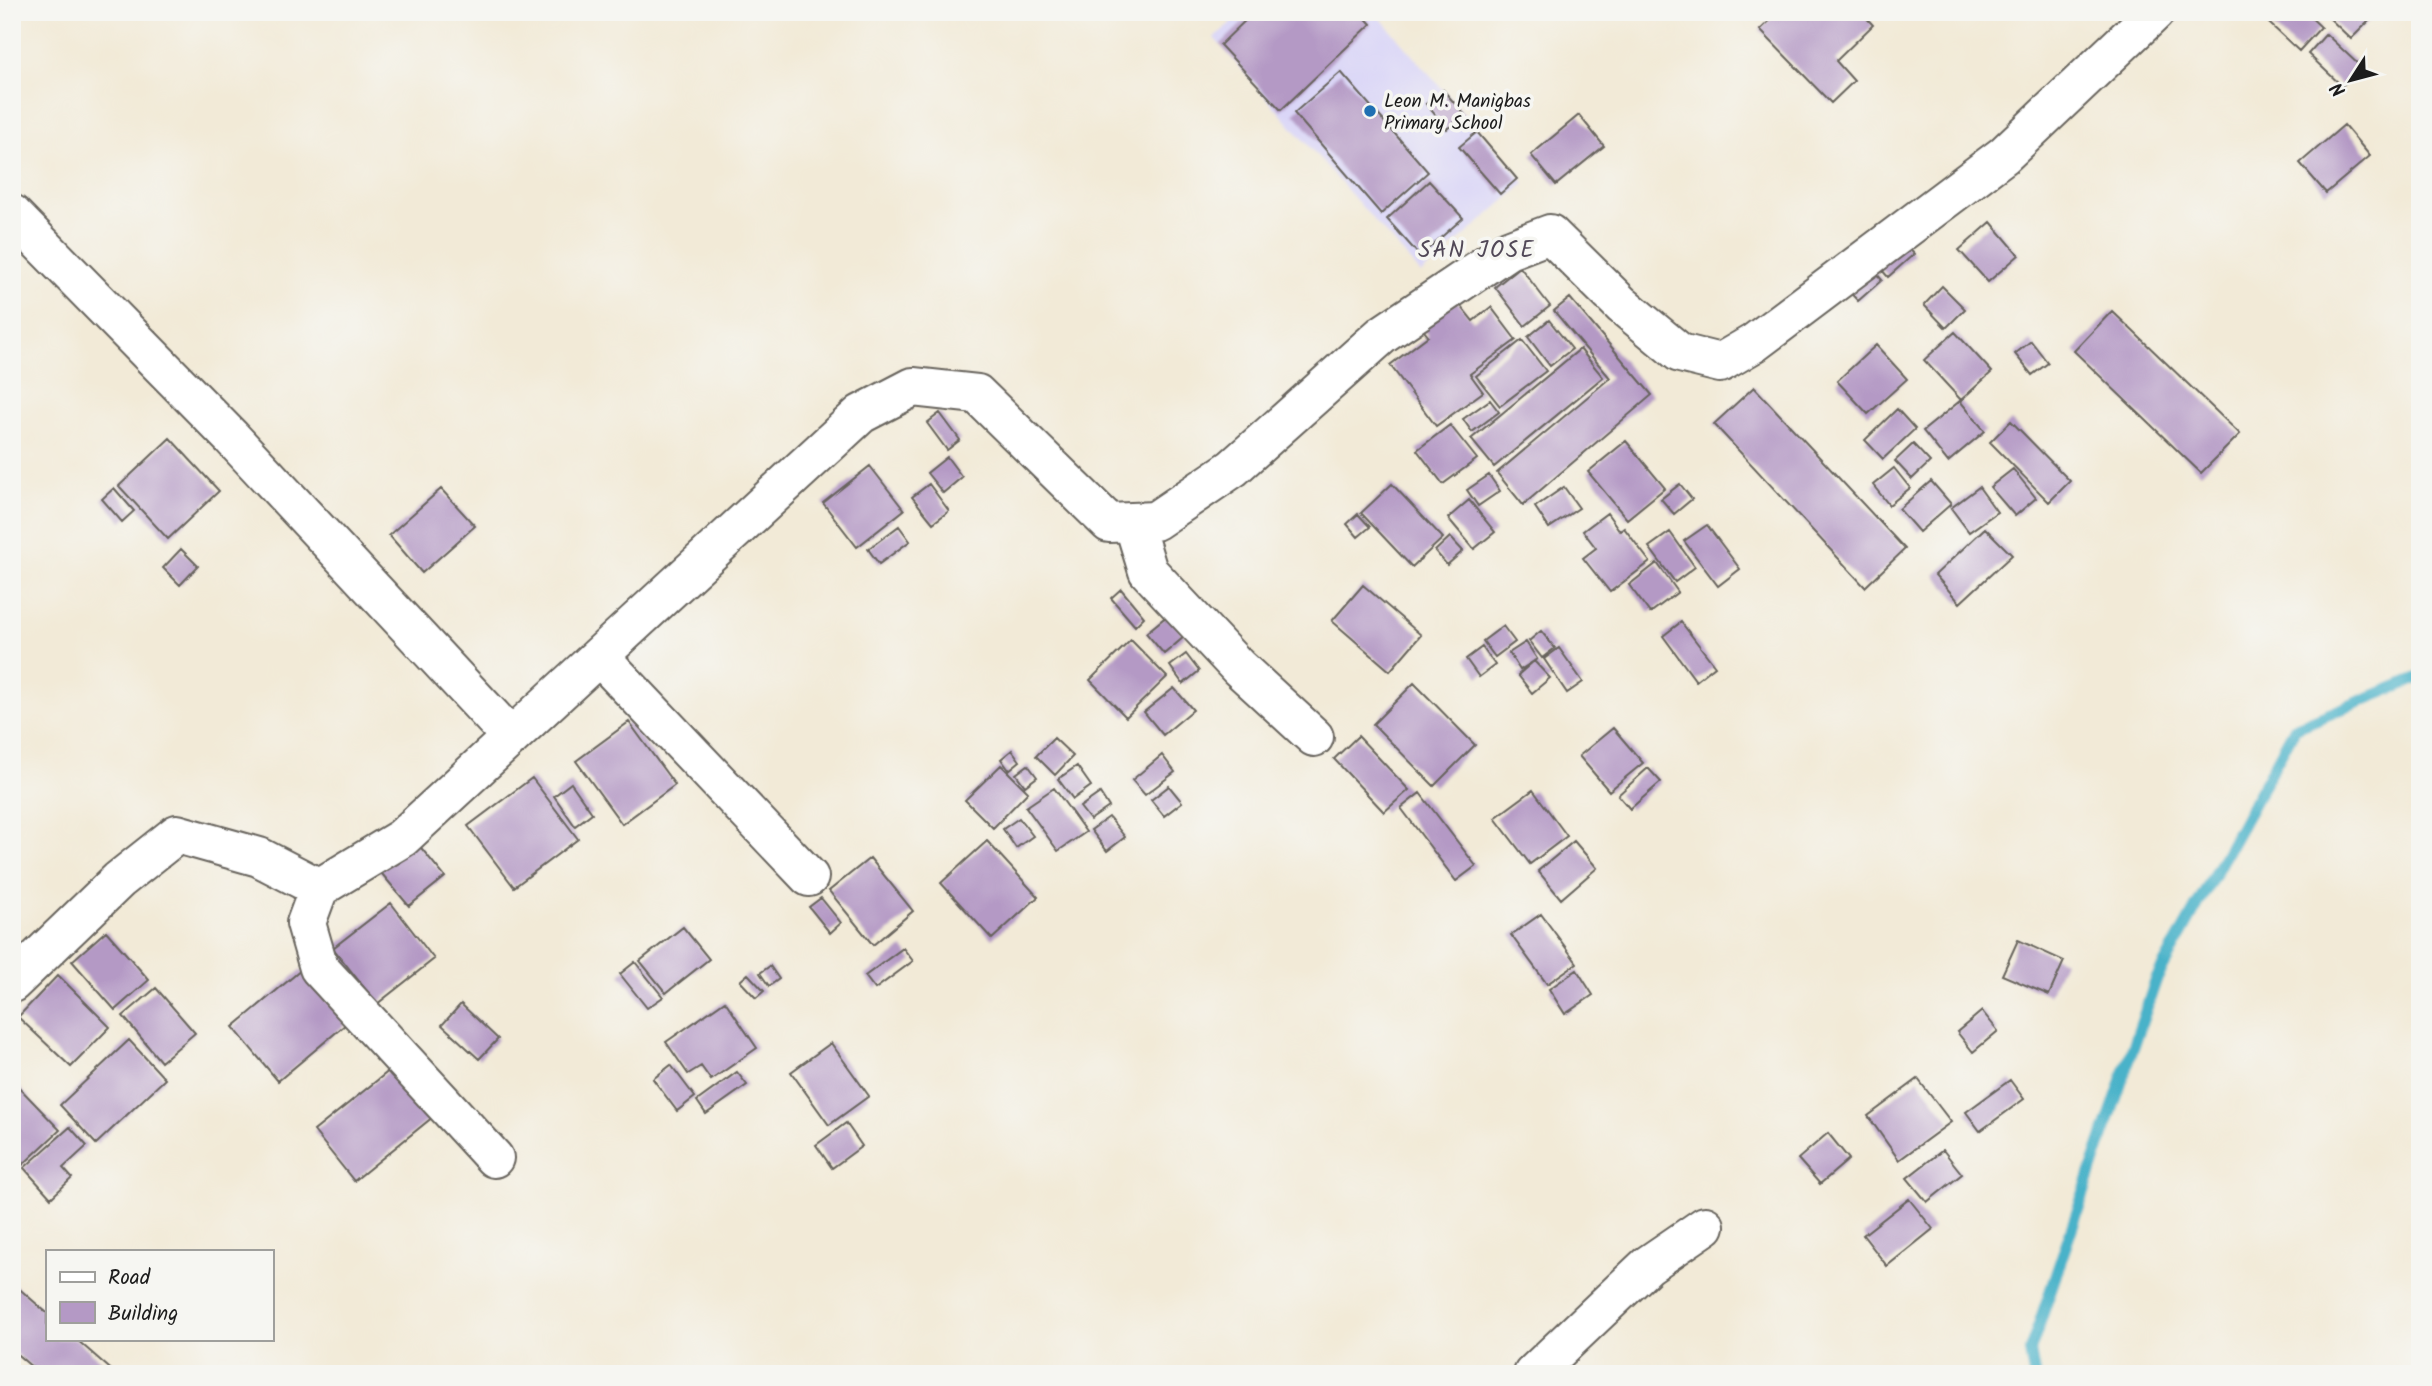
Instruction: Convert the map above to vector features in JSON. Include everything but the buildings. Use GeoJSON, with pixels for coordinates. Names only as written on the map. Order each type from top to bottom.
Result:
{"type":"FeatureCollection","features":[{"type":"Feature","properties":{"kind":"street"},"geometry":{"type":"LineString","coordinates":[[494,1158],[319,968],[306,923],[319,888],[402,838],[861,414],[914,387],[977,394],[1109,523],[1155,521],[1233,468],[1382,335],[1508,250],[1550,234],[1622,305],[1680,353],[1720,363],[1765,335],[2004,155],[2155,12]]}},
{"type":"Feature","properties":{"kind":"street"},"geometry":{"type":"LineString","coordinates":[[12,214],[232,438],[511,737]]}},
{"type":"Feature","properties":{"kind":"street"},"geometry":{"type":"LineString","coordinates":[[1133,522],[1148,570],[1238,667],[1314,737]]}},
{"type":"Feature","properties":{"kind":"street"},"geometry":{"type":"LineString","coordinates":[[599,656],[809,877]]}},
{"type":"Feature","properties":{"kind":"street"},"geometry":{"type":"LineString","coordinates":[[12,983],[119,880],[177,834],[259,857],[319,888]]}},
{"type":"Feature","properties":{"kind":"street"},"geometry":{"type":"LineString","coordinates":[[1533,1374],[1648,1265],[1705,1226]]}},
{"type":"Feature","properties":{"kind":"shaded area","name":"Leon M. Manigbas Primary School"},"geometry":{"type":"Polygon","coordinates":[[[1243,12],[1375,12],[1525,183],[1421,274],[1214,38],[1243,12]]]}},
{"type":"Feature","properties":{"kind":"waterway"},"geometry":{"type":"LineString","coordinates":[[2034,1374],[2030,1351],[2156,980],[2295,728],[2420,677]]}},
{"type":"Feature","properties":{"kind":"place","name":"Leon M. Manigbas Primary School"},"geometry":{"type":"Point","coordinates":[1370,111]}},
{"type":"Feature","properties":{"kind":"district","name":"SAN JOSE"},"geometry":{"type":"Point","coordinates":[1477,249]}}]}
